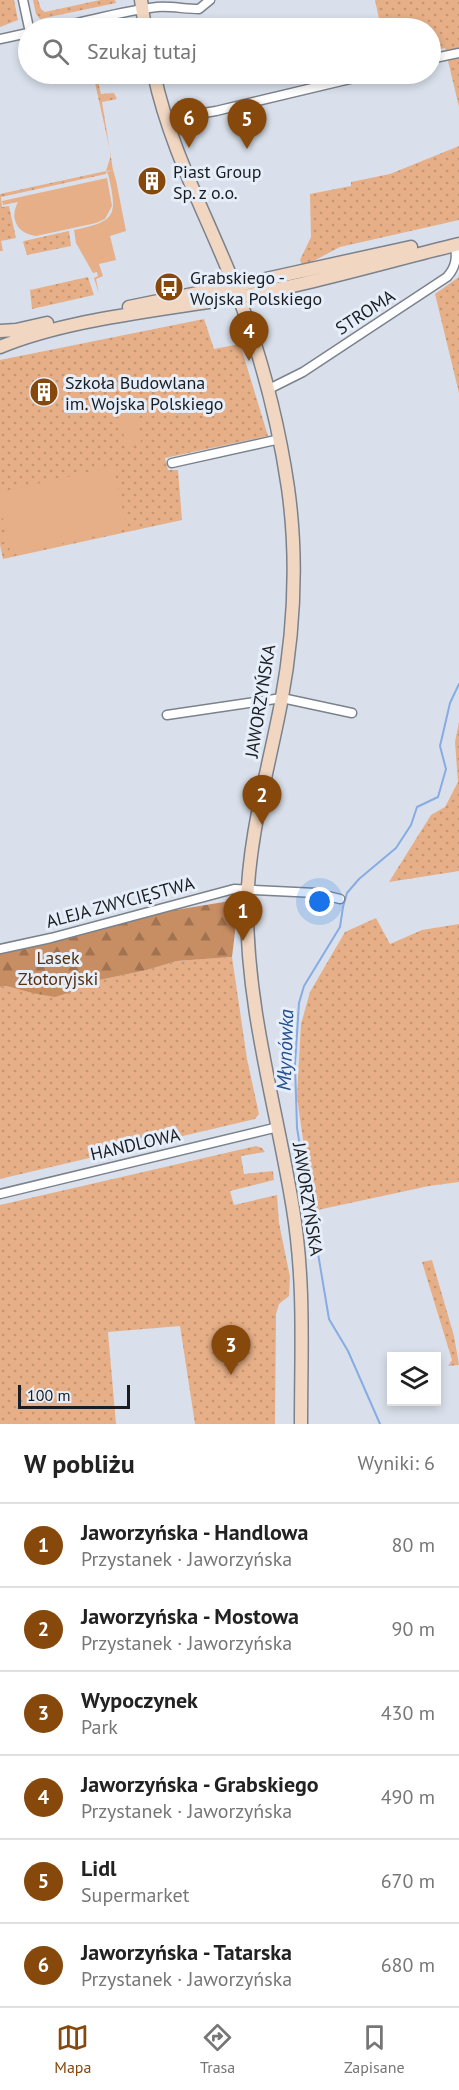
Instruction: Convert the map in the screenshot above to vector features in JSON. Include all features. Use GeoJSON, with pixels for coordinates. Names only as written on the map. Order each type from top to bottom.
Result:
{"type":"FeatureCollection","features":[{"type":"Feature","properties":{"kind":"street"},"geometry":{"type":"LineString","coordinates":[[22,0],[26,18]]}},
{"type":"Feature","properties":{"kind":"street"},"geometry":{"type":"LineString","coordinates":[[91,18],[141,5],[199,9],[210,0]]}},
{"type":"Feature","properties":{"kind":"street"},"geometry":{"type":"LineString","coordinates":[[0,39],[18,35]]}},
{"type":"Feature","properties":{"kind":"street"},"geometry":{"type":"LineString","coordinates":[[441,57],[459,53]]}},
{"type":"Feature","properties":{"kind":"street","name":"JAWORZYŃSKA"},"geometry":{"type":"LineString","coordinates":[[157,84],[177,152],[236,292],[268,389],[280,439],[291,514],[293,579],[290,630],[282,698],[256,824],[248,889],[248,946],[252,991],[263,1060],[294,1210],[302,1280],[301,1424]]}},
{"type":"Feature","properties":{"kind":"street"},"geometry":{"type":"LineString","coordinates":[[166,119],[216,111],[329,84]]}},
{"type":"Feature","properties":{"kind":"street"},"geometry":{"type":"LineString","coordinates":[[0,331],[27,332],[130,315],[236,292],[348,272],[458,242]]}},
{"type":"Feature","properties":{"kind":"street","name":"STROMA"},"geometry":{"type":"LineString","coordinates":[[268,389],[303,372],[447,277],[455,267],[458,242]]}},
{"type":"Feature","properties":{"kind":"street"},"geometry":{"type":"LineString","coordinates":[[0,347],[27,332]]}},
{"type":"Feature","properties":{"kind":"street"},"geometry":{"type":"LineString","coordinates":[[172,463],[280,439]]}},
{"type":"Feature","properties":{"kind":"street"},"geometry":{"type":"LineString","coordinates":[[167,715],[282,698],[352,713]]}},
{"type":"Feature","properties":{"kind":"street","name":"ALEJA ZWYCIĘSTWA"},"geometry":{"type":"LineString","coordinates":[[0,949],[51,938],[234,889],[316,893],[340,899]]}},
{"type":"Feature","properties":{"kind":"street","name":"HANDLOWA"},"geometry":{"type":"LineString","coordinates":[[0,1194],[278,1127]]}},
{"type":"Feature","properties":{"kind":"shaded area"},"geometry":{"type":"Polygon","coordinates":[[[0,0],[14,0],[18,20],[0,27],[0,0]]]}},
{"type":"Feature","properties":{"kind":"shaded area"},"geometry":{"type":"Polygon","coordinates":[[[33,0],[38,0],[41,9],[45,12],[100,0],[115,0],[116,3],[45,18],[39,18],[33,0]]]}},
{"type":"Feature","properties":{"kind":"shaded area"},"geometry":{"type":"Polygon","coordinates":[[[375,0],[459,0],[459,107],[445,48],[441,49],[441,18],[379,18],[375,0]]]}},
{"type":"Feature","properties":{"kind":"shaded area"},"geometry":{"type":"Polygon","coordinates":[[[95,84],[98,84],[101,94],[114,93],[117,99],[102,102],[109,148],[95,84]]]}},
{"type":"Feature","properties":{"kind":"shaded area"},"geometry":{"type":"Polygon","coordinates":[[[459,146],[459,220],[340,247],[302,265],[300,260],[311,237],[310,194],[351,186],[351,182],[390,174],[459,146]]]}},
{"type":"Feature","properties":{"kind":"shaded area"},"geometry":{"type":"Polygon","coordinates":[[[111,156],[113,170],[106,171],[111,156]]]}},
{"type":"Feature","properties":{"kind":"shaded area"},"geometry":{"type":"Polygon","coordinates":[[[113,170],[126,231],[110,236],[116,260],[99,264],[103,276],[96,279],[99,294],[94,278],[98,276],[97,272],[93,273],[76,243],[74,230],[98,223],[110,214],[113,199],[106,172],[113,170]]]}},
{"type":"Feature","properties":{"kind":"shaded area"},"geometry":{"type":"Polygon","coordinates":[[[106,171],[106,174],[1,197],[2,207],[9,206],[16,238],[1,241],[3,251],[0,251],[0,194],[106,171]]]}},
{"type":"Feature","properties":{"kind":"shaded area"},"geometry":{"type":"Polygon","coordinates":[[[107,178],[112,206],[105,219],[96,223],[36,236],[29,235],[16,224],[14,214],[18,202],[3,205],[2,201],[107,178]]]}},
{"type":"Feature","properties":{"kind":"shaded area"},"geometry":{"type":"Polygon","coordinates":[[[69,231],[71,246],[27,255],[24,241],[69,231]]]}},
{"type":"Feature","properties":{"kind":"shaded area"},"geometry":{"type":"Polygon","coordinates":[[[88,277],[94,295],[32,309],[30,290],[88,277]]]}},
{"type":"Feature","properties":{"kind":"shaded area"},"geometry":{"type":"Polygon","coordinates":[[[459,277],[459,393],[435,294],[459,277]]]}},
{"type":"Feature","properties":{"kind":"shaded area"},"geometry":{"type":"Polygon","coordinates":[[[204,319],[214,349],[240,344],[268,436],[165,458],[168,470],[178,470],[182,520],[3,559],[0,545],[0,360],[204,319]]]}},
{"type":"Feature","properties":{"kind":"shaded area"},"geometry":{"type":"Polygon","coordinates":[[[135,414],[141,442],[126,445],[120,418],[135,414]]]}},
{"type":"Feature","properties":{"kind":"shaded area"},"geometry":{"type":"Polygon","coordinates":[[[113,467],[127,529],[11,555],[0,505],[0,492],[113,467]]]}},
{"type":"Feature","properties":{"kind":"shaded area"},"geometry":{"type":"Polygon","coordinates":[[[459,722],[459,871],[389,882],[431,815],[445,807],[458,782],[455,742],[459,722]]]}},
{"type":"Feature","properties":{"kind":"shaded area"},"geometry":{"type":"Polygon","coordinates":[[[376,918],[390,944],[422,930],[459,924],[459,1182],[429,1186],[313,1211],[297,1097],[301,1024],[310,992],[345,932],[376,918]]]}},
{"type":"Feature","properties":{"kind":"shaded area"},"geometry":{"type":"Polygon","coordinates":[[[232,957],[247,1059],[259,1114],[255,1119],[0,1179],[0,987],[6,986],[32,993],[74,991],[90,982],[177,961],[232,957]]]}},
{"type":"Feature","properties":{"kind":"shaded area"},"geometry":{"type":"Polygon","coordinates":[[[256,1146],[265,1152],[241,1156],[244,1174],[273,1171],[274,1180],[230,1191],[234,1205],[277,1195],[279,1223],[290,1277],[289,1296],[279,1304],[276,1314],[275,1424],[195,1424],[180,1326],[108,1332],[116,1424],[0,1424],[0,1205],[256,1146]]]}},
{"type":"Feature","properties":{"kind":"shaded area"},"geometry":{"type":"Polygon","coordinates":[[[432,1260],[454,1336],[459,1365],[448,1366],[452,1360],[422,1262],[432,1260]]]}},
{"type":"Feature","properties":{"kind":"green space","name":"Lasek Złotoryjski"},"geometry":{"type":"Polygon","coordinates":[[[236,900],[232,957],[177,961],[90,982],[74,991],[55,997],[6,986],[0,987],[0,954],[163,912],[236,900]]]}},
{"type":"Feature","properties":{"kind":"waterway","name":"Młynówka"},"geometry":{"type":"LineString","coordinates":[[380,1424],[348,1351],[329,1319],[297,1128],[295,1064],[299,1003],[304,986],[340,927],[347,893],[359,879],[396,848],[411,825],[417,807],[438,797],[446,769],[440,746],[450,703],[459,684]]}},
{"type":"Feature","properties":{"kind":"place","name":"Jaworzyńska - Tatarska"},"geometry":{"type":"Point","coordinates":[189,148]}},
{"type":"Feature","properties":{"kind":"place","name":"Lidl"},"geometry":{"type":"Point","coordinates":[247,149]}},
{"type":"Feature","properties":{"kind":"place","name":"Piast Group Sp. z o.o."},"geometry":{"type":"Point","coordinates":[152,181]}},
{"type":"Feature","properties":{"kind":"place","name":"Grabskiego - Wojska Polskiego"},"geometry":{"type":"Point","coordinates":[169,287]}},
{"type":"Feature","properties":{"kind":"place","name":"Jaworzyńska - Grabskiego"},"geometry":{"type":"Point","coordinates":[249,361]}},
{"type":"Feature","properties":{"kind":"place","name":"Szkoła Budowlana im. Wojska Polskiego"},"geometry":{"type":"Point","coordinates":[44,392]}},
{"type":"Feature","properties":{"kind":"place","name":"Jaworzyńska - Mostowa"},"geometry":{"type":"Point","coordinates":[262,825]}},
{"type":"Feature","properties":{"kind":"place","name":"Jaworzyńska - Handlowa"},"geometry":{"type":"Point","coordinates":[243,941]}},
{"type":"Feature","properties":{"kind":"place","name":"Wypoczynek"},"geometry":{"type":"Point","coordinates":[231,1375]}}]}
